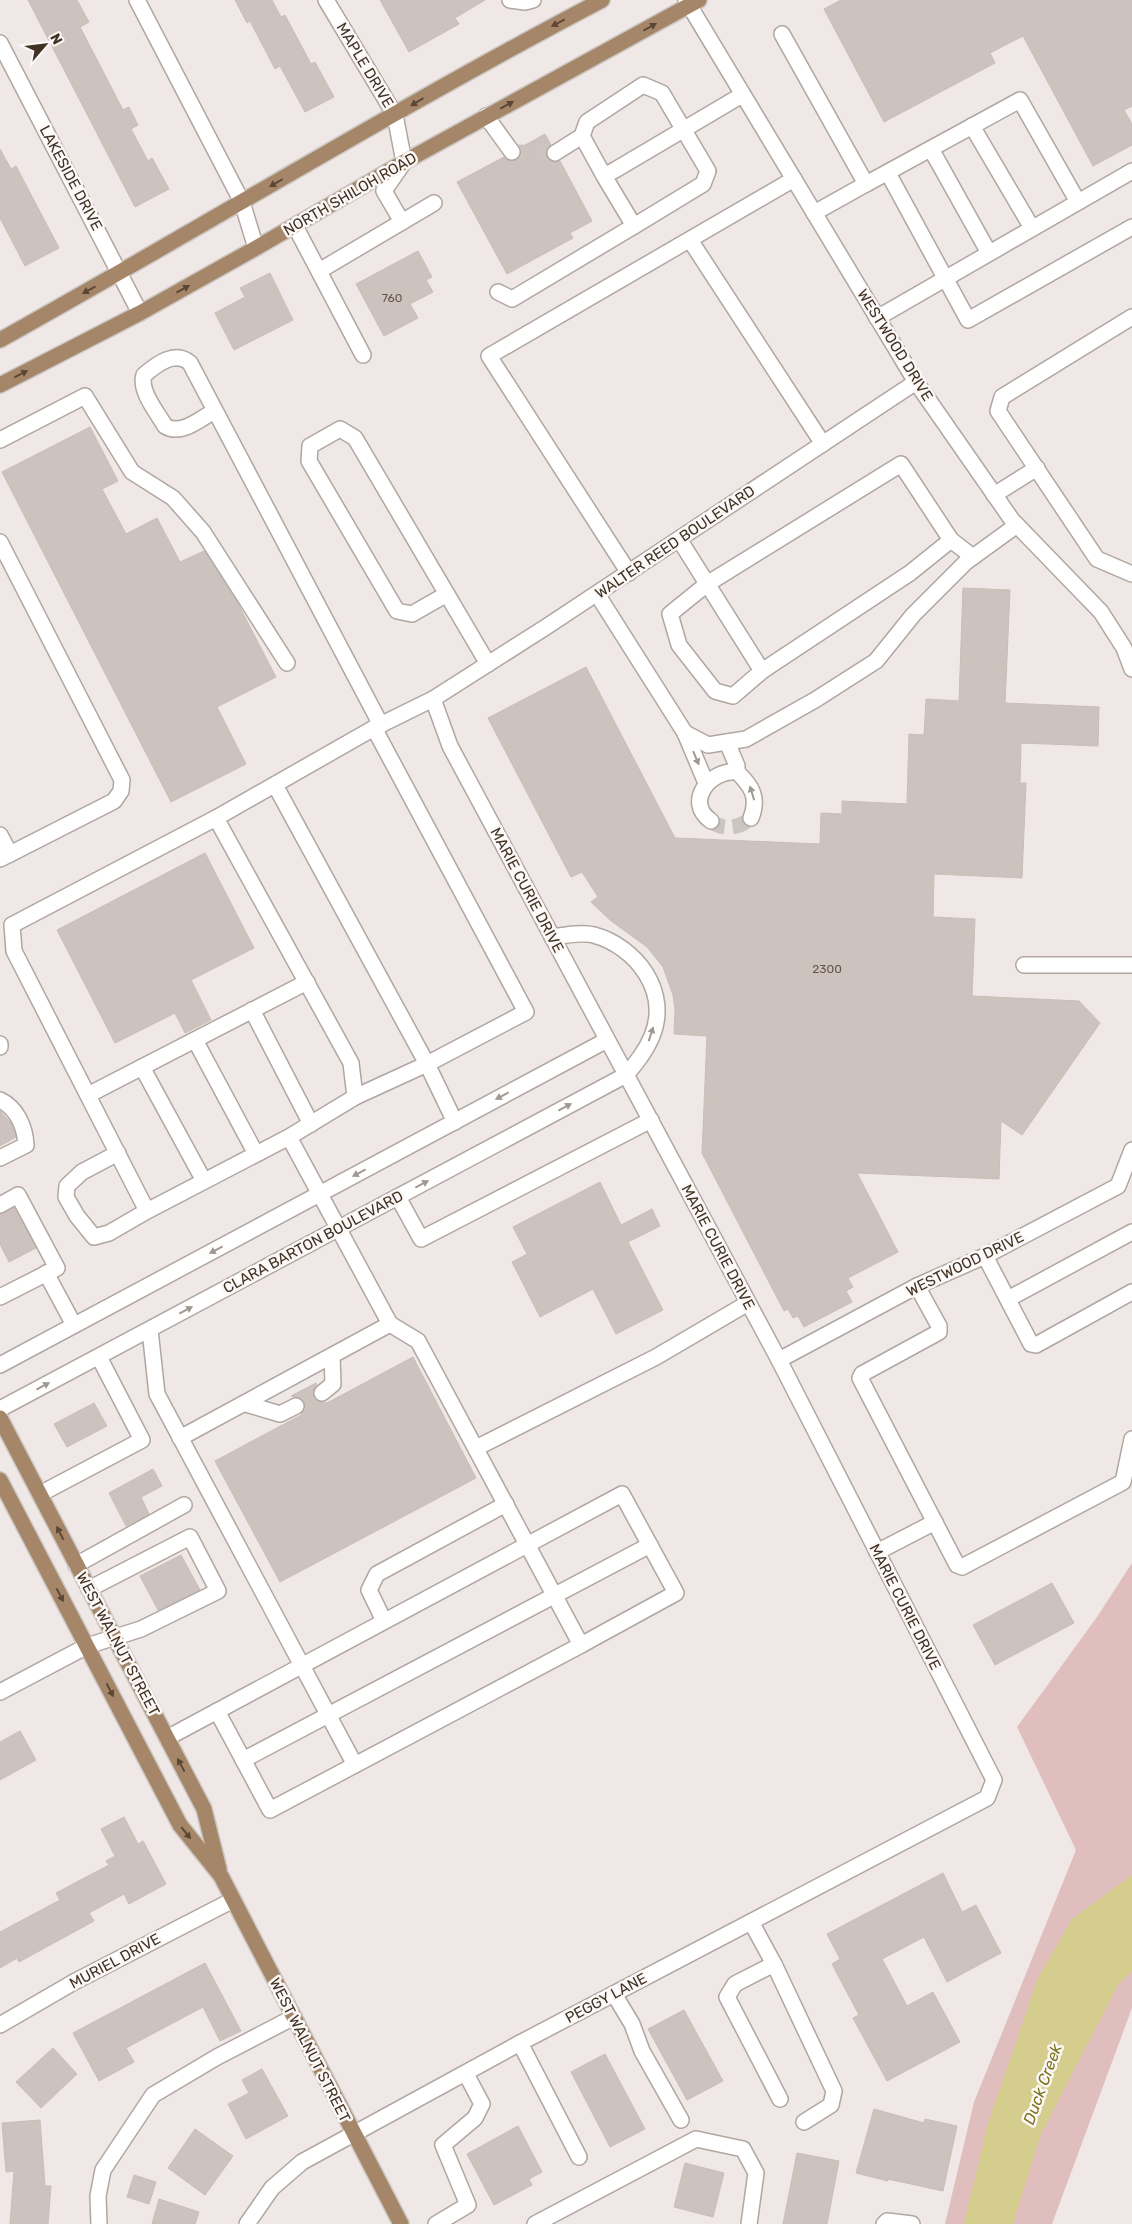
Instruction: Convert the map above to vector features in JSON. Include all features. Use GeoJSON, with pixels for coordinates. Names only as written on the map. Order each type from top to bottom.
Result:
{"type":"FeatureCollection","features":[{"type":"Feature","properties":{"kind":"main road"},"geometry":{"type":"LineString","coordinates":[[0,340],[121,273],[496,56],[602,0]]}},
{"type":"Feature","properties":{"kind":"main road","name":"NORTH SHILOH ROAD"},"geometry":{"type":"LineString","coordinates":[[0,385],[140,312],[256,248],[404,162],[691,2]]}},
{"type":"Feature","properties":{"kind":"main road","name":"WEST WALNUT STREET"},"geometry":{"type":"LineString","coordinates":[[0,1418],[204,1809],[221,1876]]}},
{"type":"Feature","properties":{"kind":"main road","name":"WEST WALNUT STREET"},"geometry":{"type":"LineString","coordinates":[[0,1480],[180,1825],[221,1876],[401,2224]]}},
{"type":"Feature","properties":{"kind":"street"},"geometry":{"type":"LineString","coordinates":[[137,0],[242,202],[256,248]]}},
{"type":"Feature","properties":{"kind":"street","name":"MAPLE DRIVE"},"geometry":{"type":"LineString","coordinates":[[326,0],[395,115],[404,162]]}},
{"type":"Feature","properties":{"kind":"street"},"geometry":{"type":"LineString","coordinates":[[510,0],[525,2],[533,0]]}},
{"type":"Feature","properties":{"kind":"street","name":"WESTWOOD DRIVE"},"geometry":{"type":"LineString","coordinates":[[691,2],[742,95],[916,382],[1017,525],[1101,612],[1124,648],[1132,669]]}},
{"type":"Feature","properties":{"kind":"street"},"geometry":{"type":"LineString","coordinates":[[782,34],[866,184]]}},
{"type":"Feature","properties":{"kind":"street","name":"LAKESIDE DRIVE"},"geometry":{"type":"LineString","coordinates":[[0,43],[140,312]]}},
{"type":"Feature","properties":{"kind":"street"},"geometry":{"type":"LineString","coordinates":[[498,292],[512,298],[704,184],[708,170],[662,93],[643,85],[587,122],[582,136],[556,153]]}},
{"type":"Feature","properties":{"kind":"street"},"geometry":{"type":"LineString","coordinates":[[604,176],[742,95]]}},
{"type":"Feature","properties":{"kind":"street"},"geometry":{"type":"LineString","coordinates":[[814,213],[1020,100],[1078,202]]}},
{"type":"Feature","properties":{"kind":"street"},"geometry":{"type":"LineString","coordinates":[[486,116],[512,152]]}},
{"type":"Feature","properties":{"kind":"street"},"geometry":{"type":"LineString","coordinates":[[972,126],[1032,228]]}},
{"type":"Feature","properties":{"kind":"street"},"geometry":{"type":"LineString","coordinates":[[582,136],[634,226]]}},
{"type":"Feature","properties":{"kind":"street"},"geometry":{"type":"LineString","coordinates":[[931,149],[989,253]]}},
{"type":"Feature","properties":{"kind":"street"},"geometry":{"type":"LineString","coordinates":[[402,222],[384,191],[404,162]]}},
{"type":"Feature","properties":{"kind":"street"},"geometry":{"type":"LineString","coordinates":[[877,318],[1132,171]]}},
{"type":"Feature","properties":{"kind":"street"},"geometry":{"type":"LineString","coordinates":[[888,172],[968,320],[1132,227]]}},
{"type":"Feature","properties":{"kind":"street"},"geometry":{"type":"LineString","coordinates":[[629,573],[490,356],[794,179]]}},
{"type":"Feature","properties":{"kind":"street"},"geometry":{"type":"LineString","coordinates":[[319,271],[434,203]]}},
{"type":"Feature","properties":{"kind":"street"},"geometry":{"type":"LineString","coordinates":[[295,226],[363,355]]}},
{"type":"Feature","properties":{"kind":"street"},"geometry":{"type":"LineString","coordinates":[[690,240],[823,444]]}},
{"type":"Feature","properties":{"kind":"street"},"geometry":{"type":"LineString","coordinates":[[1132,317],[1002,397],[998,411],[1097,559],[1132,574]]}},
{"type":"Feature","properties":{"kind":"street"},"geometry":{"type":"LineString","coordinates":[[118,1153],[82,1172],[67,1186],[66,1197],[76,1216],[94,1237],[109,1233],[147,1211],[289,1137],[355,1097],[428,1064],[526,1012],[190,363],[183,357],[174,356],[144,375],[142,381],[145,391],[165,426],[171,430],[180,430],[214,410]]}},
{"type":"Feature","properties":{"kind":"street","name":"WALTER REED BOULEVARD"},"geometry":{"type":"LineString","coordinates":[[88,1095],[14,951],[12,925],[216,818],[378,726],[432,699],[597,594],[916,382]]}},
{"type":"Feature","properties":{"kind":"street"},"geometry":{"type":"LineString","coordinates":[[0,440],[85,396],[132,472],[172,498],[203,532],[287,663]]}},
{"type":"Feature","properties":{"kind":"street"},"geometry":{"type":"LineString","coordinates":[[447,594],[412,614],[397,611],[309,461],[310,446],[340,429],[355,438],[447,594],[488,664]]}},
{"type":"Feature","properties":{"kind":"street"},"geometry":{"type":"LineString","coordinates":[[951,540],[910,573],[762,671],[733,696],[714,692],[679,645],[670,614],[707,584],[901,464],[951,540],[973,557]]}},
{"type":"Feature","properties":{"kind":"street"},"geometry":{"type":"LineString","coordinates":[[994,495],[1037,468]]}},
{"type":"Feature","properties":{"kind":"street"},"geometry":{"type":"LineString","coordinates":[[685,733],[708,746],[746,739],[815,700],[876,661],[913,615],[973,557],[1017,525]]}},
{"type":"Feature","properties":{"kind":"street"},"geometry":{"type":"LineString","coordinates":[[680,539],[762,671]]}},
{"type":"Feature","properties":{"kind":"street"},"geometry":{"type":"LineString","coordinates":[[0,542],[122,780],[121,791],[114,801],[5,856],[0,835]]}},
{"type":"Feature","properties":{"kind":"street"},"geometry":{"type":"LineString","coordinates":[[597,594],[685,733],[706,783]]}},
{"type":"Feature","properties":{"kind":"street","name":"MARIE CURIE DRIVE"},"geometry":{"type":"LineString","coordinates":[[432,699],[450,746],[778,1360],[994,1780],[987,1798]]}},
{"type":"Feature","properties":{"kind":"street"},"geometry":{"type":"LineString","coordinates":[[727,742],[738,766],[738,772]]}},
{"type":"Feature","properties":{"kind":"street"},"geometry":{"type":"LineString","coordinates":[[711,822],[702,811],[701,793],[711,778],[727,771],[738,772],[751,786],[754,794],[754,810],[751,818]]}},
{"type":"Feature","properties":{"kind":"street"},"geometry":{"type":"LineString","coordinates":[[275,784],[428,1064],[455,1122]]}},
{"type":"Feature","properties":{"kind":"street"},"geometry":{"type":"LineString","coordinates":[[216,818],[351,1063],[355,1097]]}},
{"type":"Feature","properties":{"kind":"street"},"geometry":{"type":"LineString","coordinates":[[552,937],[593,935],[618,944],[638,960],[652,983],[656,1009],[652,1035],[640,1058],[626,1075]]}},
{"type":"Feature","properties":{"kind":"street"},"geometry":{"type":"LineString","coordinates":[[1024,965],[1132,965]]}},
{"type":"Feature","properties":{"kind":"street"},"geometry":{"type":"LineString","coordinates":[[147,1211],[88,1095],[307,982]]}},
{"type":"Feature","properties":{"kind":"street"},"geometry":{"type":"LineString","coordinates":[[252,1010],[311,1124]]}},
{"type":"Feature","properties":{"kind":"street"},"geometry":{"type":"LineString","coordinates":[[195,1040],[256,1154]]}},
{"type":"Feature","properties":{"kind":"street"},"geometry":{"type":"LineString","coordinates":[[0,1365],[607,1040]]}},
{"type":"Feature","properties":{"kind":"street"},"geometry":{"type":"LineString","coordinates":[[142,1067],[204,1181]]}},
{"type":"Feature","properties":{"kind":"street","name":"CLARA BARTON BOULEVARD"},"geometry":{"type":"LineString","coordinates":[[0,1410],[626,1075]]}},
{"type":"Feature","properties":{"kind":"street"},"geometry":{"type":"LineString","coordinates":[[0,1100],[12,1106],[25,1132],[26,1145],[0,1158]]}},
{"type":"Feature","properties":{"kind":"street"},"geometry":{"type":"LineString","coordinates":[[398,1197],[421,1239],[650,1120]]}},
{"type":"Feature","properties":{"kind":"street"},"geometry":{"type":"LineString","coordinates":[[289,1137],[390,1324],[418,1342],[581,1645]]}},
{"type":"Feature","properties":{"kind":"street","name":"WESTWOOD DRIVE"},"geometry":{"type":"LineString","coordinates":[[778,1360],[917,1286],[985,1256],[1118,1186],[1132,1150]]}},
{"type":"Feature","properties":{"kind":"street"},"geometry":{"type":"LineString","coordinates":[[0,1205],[18,1195],[57,1268],[0,1297]]}},
{"type":"Feature","properties":{"kind":"street"},"geometry":{"type":"LineString","coordinates":[[1008,1299],[1132,1232]]}},
{"type":"Feature","properties":{"kind":"street"},"geometry":{"type":"LineString","coordinates":[[985,1256],[1032,1344],[1036,1345],[1132,1292]]}},
{"type":"Feature","properties":{"kind":"street"},"geometry":{"type":"LineString","coordinates":[[46,1273],[74,1326]]}},
{"type":"Feature","properties":{"kind":"street"},"geometry":{"type":"LineString","coordinates":[[917,1286],[940,1326],[939,1332],[862,1374],[860,1378],[957,1565],[962,1567],[1123,1482],[1132,1439]]}},
{"type":"Feature","properties":{"kind":"street"},"geometry":{"type":"LineString","coordinates":[[476,1448],[656,1358],[748,1303]]}},
{"type":"Feature","properties":{"kind":"street"},"geometry":{"type":"LineString","coordinates":[[180,1438],[246,1404],[390,1324]]}},
{"type":"Feature","properties":{"kind":"street"},"geometry":{"type":"LineString","coordinates":[[150,1330],[157,1394],[355,1765]]}},
{"type":"Feature","properties":{"kind":"street"},"geometry":{"type":"LineString","coordinates":[[40,1494],[142,1440],[99,1357]]}},
{"type":"Feature","properties":{"kind":"street"},"geometry":{"type":"LineString","coordinates":[[322,1393],[333,1384],[332,1357]]}},
{"type":"Feature","properties":{"kind":"street"},"geometry":{"type":"LineString","coordinates":[[246,1404],[280,1414],[296,1406]]}},
{"type":"Feature","properties":{"kind":"street"},"geometry":{"type":"LineString","coordinates":[[167,1738],[217,1711],[302,1666],[384,1621],[622,1494],[676,1593],[270,1810],[217,1711]]}},
{"type":"Feature","properties":{"kind":"street"},"geometry":{"type":"LineString","coordinates":[[76,1565],[184,1504]]}},
{"type":"Feature","properties":{"kind":"street"},"geometry":{"type":"LineString","coordinates":[[384,1621],[369,1590],[377,1574],[506,1504]]}},
{"type":"Feature","properties":{"kind":"street"},"geometry":{"type":"LineString","coordinates":[[877,1552],[935,1522]]}},
{"type":"Feature","properties":{"kind":"street"},"geometry":{"type":"LineString","coordinates":[[0,1692],[87,1646],[115,1639],[141,1629],[218,1591],[190,1537],[89,1589]]}},
{"type":"Feature","properties":{"kind":"street"},"geometry":{"type":"LineString","coordinates":[[243,1760],[650,1545]]}},
{"type":"Feature","properties":{"kind":"street","name":"PEGGY LANE"},"geometry":{"type":"LineString","coordinates":[[247,2224],[272,2188],[302,2162],[520,2043],[987,1798]]}},
{"type":"Feature","properties":{"kind":"street","name":"MURIEL DRIVE"},"geometry":{"type":"LineString","coordinates":[[0,2025],[74,1982],[233,1900]]}},
{"type":"Feature","properties":{"kind":"street"},"geometry":{"type":"LineString","coordinates":[[751,1922],[774,1964],[834,2091],[831,2105],[804,2122]]}},
{"type":"Feature","properties":{"kind":"street"},"geometry":{"type":"LineString","coordinates":[[774,1964],[735,1984],[727,1998],[780,2099]]}},
{"type":"Feature","properties":{"kind":"street"},"geometry":{"type":"LineString","coordinates":[[614,1994],[632,2024],[642,2051],[681,2120]]}},
{"type":"Feature","properties":{"kind":"street"},"geometry":{"type":"LineString","coordinates":[[99,2224],[98,2196],[103,2170],[152,2095],[217,2056],[294,2017]]}},
{"type":"Feature","properties":{"kind":"street"},"geometry":{"type":"LineString","coordinates":[[520,2043],[579,2157]]}},
{"type":"Feature","properties":{"kind":"street"},"geometry":{"type":"LineString","coordinates":[[436,2224],[468,2205],[443,2145],[475,2118],[482,2104],[466,2074]]}},
{"type":"Feature","properties":{"kind":"street"},"geometry":{"type":"LineString","coordinates":[[535,2224],[696,2139],[743,2149],[756,2173],[749,2224]]}},
{"type":"Feature","properties":{"kind":"street"},"geometry":{"type":"LineString","coordinates":[[884,2224],[887,2221],[912,2224]]}},
{"type":"Feature","properties":{"kind":"shaded area"},"geometry":{"type":"Polygon","coordinates":[[[1132,1563],[1132,2008],[1052,2224],[945,2224],[974,2102],[1076,1850],[1017,1727],[1097,1617],[1132,1563]]]}},
{"type":"Feature","properties":{"kind":"water","name":"Duck Creek"},"geometry":{"type":"Polygon","coordinates":[[[1132,1875],[1132,1971],[1118,1985],[1041,2134],[1013,2224],[964,2224],[988,2123],[1038,1978],[1072,1919],[1132,1875]]]}},
{"type":"Feature","properties":{"kind":"building"},"geometry":{"type":"Polygon","coordinates":[[[28,0],[77,0],[89,22],[80,27],[123,110],[129,107],[138,125],[131,129],[148,161],[152,158],[169,189],[135,207],[28,0]]]}},
{"type":"Feature","properties":{"kind":"building"},"geometry":{"type":"Polygon","coordinates":[[[235,0],[272,0],[281,17],[285,15],[311,64],[315,62],[334,97],[305,112],[280,66],[275,69],[250,21],[247,23],[235,0]]]}},
{"type":"Feature","properties":{"kind":"building"},"geometry":{"type":"Polygon","coordinates":[[[380,0],[485,0],[455,18],[459,24],[409,52],[380,0]]]}},
{"type":"Feature","properties":{"kind":"building"},"geometry":{"type":"Polygon","coordinates":[[[841,0],[1132,0],[1132,106],[1124,110],[1132,124],[1132,145],[1093,166],[1023,36],[990,53],[995,63],[884,122],[824,9],[841,0]]]}},
{"type":"Feature","properties":{"kind":"building"},"geometry":{"type":"Polygon","coordinates":[[[545,134],[551,145],[547,149],[547,158],[551,161],[560,161],[592,221],[570,233],[573,238],[507,274],[457,182],[504,157],[509,161],[517,160],[521,155],[520,148],[545,134]]]}},
{"type":"Feature","properties":{"kind":"building"},"geometry":{"type":"Polygon","coordinates":[[[0,149],[11,169],[16,166],[59,248],[25,266],[0,218],[0,149]]]}},
{"type":"Feature","properties":{"kind":"building"},"geometry":{"type":"Polygon","coordinates":[[[418,251],[432,277],[426,280],[433,292],[410,304],[418,318],[384,336],[356,284],[418,251]]]}},
{"type":"Feature","properties":{"kind":"building"},"geometry":{"type":"Polygon","coordinates":[[[270,273],[293,320],[234,350],[215,313],[245,297],[240,288],[270,273]]]}},
{"type":"Feature","properties":{"kind":"building"},"geometry":{"type":"Polygon","coordinates":[[[90,427],[118,481],[102,489],[126,534],[157,518],[180,562],[204,551],[238,604],[276,677],[217,707],[246,764],[171,802],[2,472],[90,427]]]}},
{"type":"Feature","properties":{"kind":"building"},"geometry":{"type":"Polygon","coordinates":[[[963,588],[1010,590],[1005,703],[1099,707],[1098,746],[1021,743],[1020,783],[1026,783],[1022,878],[934,874],[933,917],[975,919],[972,996],[1079,1001],[1100,1023],[1022,1135],[1001,1121],[999,1179],[857,1173],[898,1252],[848,1278],[853,1287],[846,1291],[852,1302],[804,1327],[798,1316],[793,1318],[788,1309],[784,1311],[702,1153],[707,1036],[674,1034],[675,1009],[673,995],[663,967],[647,947],[610,920],[591,902],[598,897],[582,872],[571,877],[488,718],[586,667],[675,838],[820,844],[821,813],[842,814],[842,801],[907,804],[909,734],[924,735],[926,699],[959,701],[963,588]]]}},
{"type":"Feature","properties":{"kind":"building"},"geometry":{"type":"Polygon","coordinates":[[[205,853],[254,948],[191,980],[211,1020],[185,1033],[175,1013],[115,1043],[57,930],[205,853]]]}},
{"type":"Feature","properties":{"kind":"building"},"geometry":{"type":"Polygon","coordinates":[[[0,1111],[11,1123],[16,1137],[0,1146],[0,1111]]]}},
{"type":"Feature","properties":{"kind":"building"},"geometry":{"type":"Polygon","coordinates":[[[600,1182],[621,1225],[652,1209],[660,1226],[628,1242],[663,1310],[616,1334],[593,1289],[540,1317],[512,1262],[527,1254],[513,1227],[600,1182]]]}},
{"type":"Feature","properties":{"kind":"building"},"geometry":{"type":"Polygon","coordinates":[[[14,1208],[36,1248],[9,1262],[0,1244],[0,1214],[14,1208]]]}},
{"type":"Feature","properties":{"kind":"building"},"geometry":{"type":"Polygon","coordinates":[[[413,1357],[476,1478],[280,1582],[215,1461],[301,1415],[305,1407],[304,1401],[301,1398],[291,1396],[316,1383],[317,1385],[313,1390],[314,1399],[327,1403],[413,1357]]]}},
{"type":"Feature","properties":{"kind":"building"},"geometry":{"type":"Polygon","coordinates":[[[94,1403],[107,1426],[67,1447],[54,1424],[94,1403]]]}},
{"type":"Feature","properties":{"kind":"building"},"geometry":{"type":"Polygon","coordinates":[[[153,1469],[162,1486],[141,1497],[149,1514],[126,1526],[109,1493],[153,1469]]]}},
{"type":"Feature","properties":{"kind":"building"},"geometry":{"type":"Polygon","coordinates":[[[181,1555],[200,1590],[158,1610],[140,1576],[181,1555]]]}},
{"type":"Feature","properties":{"kind":"building"},"geometry":{"type":"Polygon","coordinates":[[[1052,1583],[1074,1623],[995,1665],[973,1625],[1052,1583]]]}},
{"type":"Feature","properties":{"kind":"building"},"geometry":{"type":"Polygon","coordinates":[[[20,1731],[36,1760],[0,1780],[0,1742],[20,1731]]]}},
{"type":"Feature","properties":{"kind":"building"},"geometry":{"type":"Polygon","coordinates":[[[124,1817],[138,1844],[143,1841],[166,1884],[129,1904],[124,1894],[89,1913],[94,1921],[19,1962],[17,1958],[0,1968],[0,1932],[60,1900],[56,1893],[109,1865],[106,1861],[115,1856],[101,1829],[124,1817]]]}},
{"type":"Feature","properties":{"kind":"building"},"geometry":{"type":"Polygon","coordinates":[[[943,1873],[962,1912],[976,1905],[1001,1953],[947,1982],[924,1937],[882,1959],[907,2006],[933,1992],[960,2042],[887,2081],[853,2018],[859,2015],[832,1964],[840,1959],[827,1934],[943,1873]]]}},
{"type":"Feature","properties":{"kind":"building"},"geometry":{"type":"Polygon","coordinates":[[[205,1963],[241,2031],[220,2041],[203,2007],[126,2048],[134,2062],[99,2081],[73,2033],[205,1963]]]}},
{"type":"Feature","properties":{"kind":"building"},"geometry":{"type":"Polygon","coordinates":[[[684,2010],[723,2081],[687,2100],[648,2029],[684,2010]]]}},
{"type":"Feature","properties":{"kind":"building"},"geometry":{"type":"Polygon","coordinates":[[[53,2048],[77,2074],[41,2108],[16,2082],[53,2048]]]}},
{"type":"Feature","properties":{"kind":"building"},"geometry":{"type":"Polygon","coordinates":[[[605,2054],[645,2129],[610,2147],[571,2072],[605,2054]]]}},
{"type":"Feature","properties":{"kind":"building"},"geometry":{"type":"Polygon","coordinates":[[[262,2069],[288,2116],[246,2139],[228,2104],[249,2093],[242,2080],[262,2069]]]}},
{"type":"Feature","properties":{"kind":"building"},"geometry":{"type":"Polygon","coordinates":[[[874,2109],[924,2123],[925,2119],[957,2126],[943,2191],[856,2173],[874,2109]]]}},
{"type":"Feature","properties":{"kind":"building"},"geometry":{"type":"Polygon","coordinates":[[[40,2120],[45,2186],[51,2186],[48,2224],[10,2224],[14,2171],[6,2172],[2,2123],[40,2120]]]}},
{"type":"Feature","properties":{"kind":"building"},"geometry":{"type":"Polygon","coordinates":[[[518,2126],[542,2172],[529,2179],[532,2185],[494,2205],[467,2154],[518,2126]]]}},
{"type":"Feature","properties":{"kind":"building"},"geometry":{"type":"Polygon","coordinates":[[[195,2129],[233,2156],[205,2195],[168,2168],[195,2129]]]}},
{"type":"Feature","properties":{"kind":"building"},"geometry":{"type":"Polygon","coordinates":[[[797,2153],[839,2161],[827,2224],[783,2224],[797,2153]]]}},
{"type":"Feature","properties":{"kind":"building"},"geometry":{"type":"Polygon","coordinates":[[[685,2163],[724,2173],[713,2217],[674,2207],[685,2163]]]}},
{"type":"Feature","properties":{"kind":"building"},"geometry":{"type":"Polygon","coordinates":[[[134,2175],[156,2182],[149,2204],[127,2197],[134,2175]]]}},
{"type":"Feature","properties":{"kind":"building"},"geometry":{"type":"Polygon","coordinates":[[[159,2199],[199,2212],[195,2224],[152,2224],[159,2199]]]}},
{"type":"Feature","properties":{"kind":"tunnel"},"geometry":{"type":"LineString","coordinates":[[512,152],[555,153]]}},
{"type":"Feature","properties":{"kind":"tunnel"},"geometry":{"type":"LineString","coordinates":[[711,821],[721,826],[731,827],[742,824],[751,818]]}},
{"type":"Feature","properties":{"kind":"tunnel"},"geometry":{"type":"LineString","coordinates":[[296,1406],[322,1393]]}}]}
